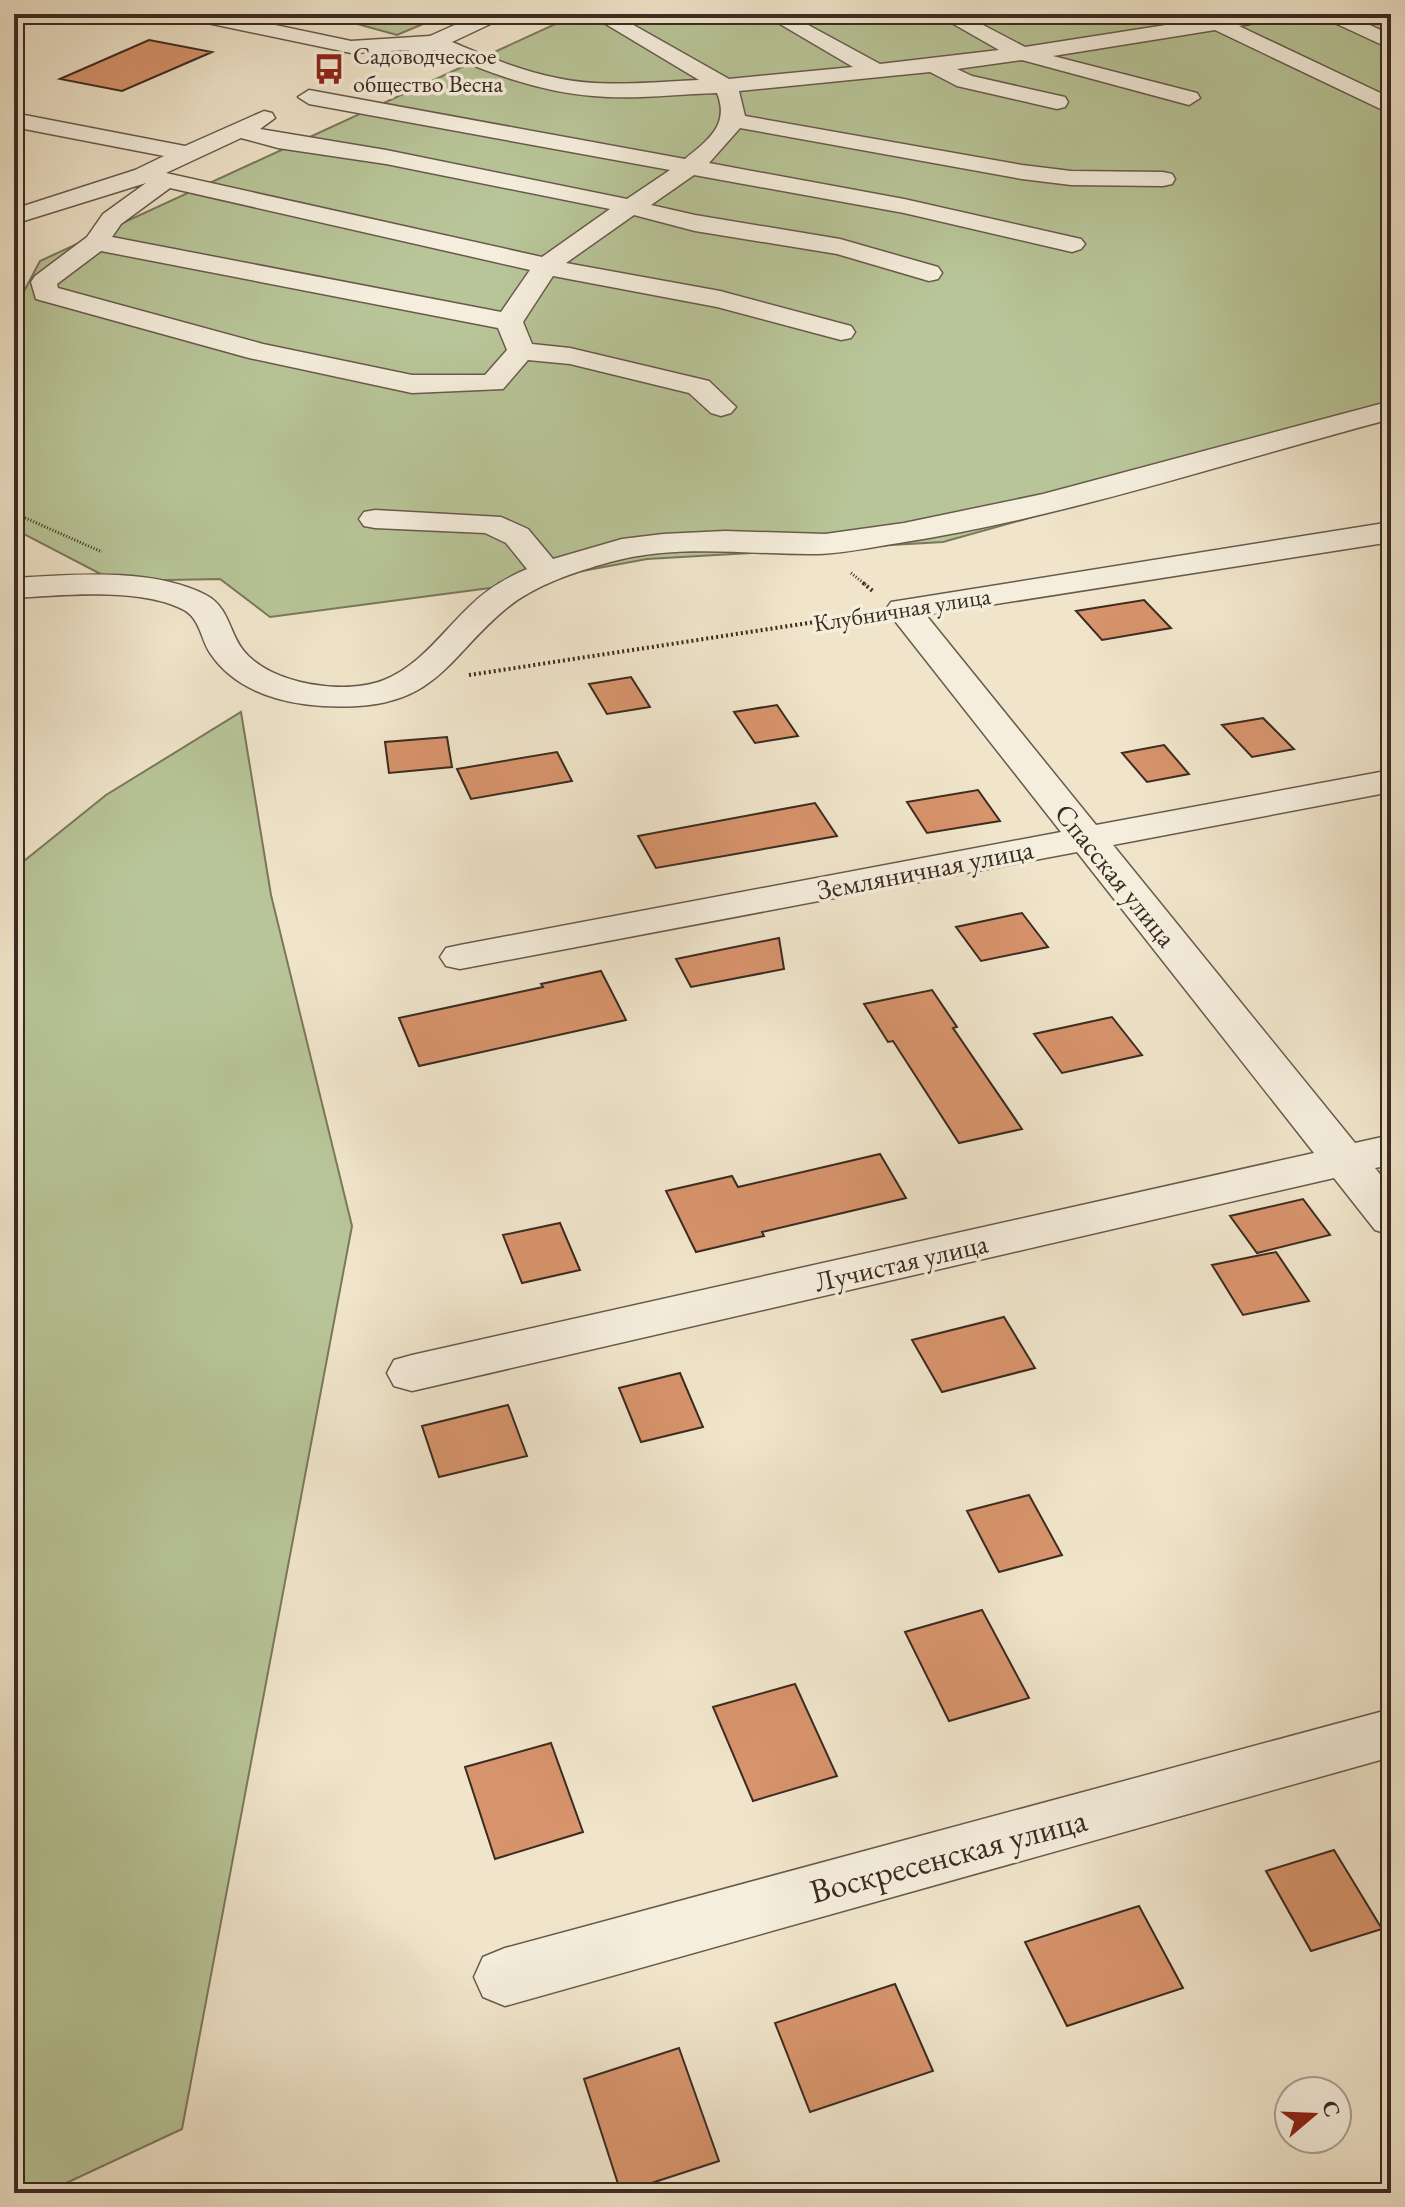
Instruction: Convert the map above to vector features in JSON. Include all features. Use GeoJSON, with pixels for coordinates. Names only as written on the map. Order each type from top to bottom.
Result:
{"type":"FeatureCollection","features":[{"type":"Feature","properties":{"kind":"street"},"geometry":{"type":"LineString","coordinates":[[193,14],[351,47],[434,42],[507,72],[575,89],[725,86],[933,65],[1275,14]]}},
{"type":"Feature","properties":{"kind":"street"},"geometry":{"type":"LineString","coordinates":[[373,69],[496,14]]}},
{"type":"Feature","properties":{"kind":"street"},"geometry":{"type":"LineString","coordinates":[[509,322],[534,281],[565,250],[689,166],[726,135],[733,120],[735,112],[725,86],[599,14]]}},
{"type":"Feature","properties":{"kind":"street"},"geometry":{"type":"LineString","coordinates":[[773,14],[875,70]]}},
{"type":"Feature","properties":{"kind":"street"},"geometry":{"type":"LineString","coordinates":[[946,14],[1022,54],[1189,98]]}},
{"type":"Feature","properties":{"kind":"street"},"geometry":{"type":"LineString","coordinates":[[1119,14],[1159,32]]}},
{"type":"Feature","properties":{"kind":"street"},"geometry":{"type":"LineString","coordinates":[[1331,14],[1391,43]]}},
{"type":"Feature","properties":{"kind":"street"},"geometry":{"type":"LineString","coordinates":[[1219,24],[1391,107]]}},
{"type":"Feature","properties":{"kind":"street"},"geometry":{"type":"LineString","coordinates":[[933,65],[965,81],[1057,102]]}},
{"type":"Feature","properties":{"kind":"street"},"geometry":{"type":"LineString","coordinates":[[45,293],[44,282],[96,242],[112,219],[154,178],[188,154],[347,80]]}},
{"type":"Feature","properties":{"kind":"street"},"geometry":{"type":"LineString","coordinates":[[295,104],[689,166],[904,206],[1072,244]]}},
{"type":"Feature","properties":{"kind":"street"},"geometry":{"type":"LineString","coordinates":[[14,120],[188,154]]}},
{"type":"Feature","properties":{"kind":"street"},"geometry":{"type":"LineString","coordinates":[[733,120],[1022,172],[1071,178],[1163,179]]}},
{"type":"Feature","properties":{"kind":"street"},"geometry":{"type":"LineString","coordinates":[[239,130],[278,141],[386,157],[632,206],[695,223],[840,247],[929,273]]}},
{"type":"Feature","properties":{"kind":"street"},"geometry":{"type":"LineString","coordinates":[[14,217],[154,178],[585,275],[720,299],[841,332]]}},
{"type":"Feature","properties":{"kind":"street"},"geometry":{"type":"LineString","coordinates":[[96,242],[509,322]]}},
{"type":"Feature","properties":{"kind":"street"},"geometry":{"type":"LineString","coordinates":[[14,279],[45,293],[259,352],[412,384],[493,383],[521,351]]}},
{"type":"Feature","properties":{"kind":"street"},"geometry":{"type":"LineString","coordinates":[[509,322],[521,351]]}},
{"type":"Feature","properties":{"kind":"street"},"geometry":{"type":"LineString","coordinates":[[521,351],[570,356],[699,387],[721,407]]}},
{"type":"Feature","properties":{"kind":"street"},"geometry":{"type":"LineString","coordinates":[[14,588],[109,587],[184,598],[207,610],[229,656],[255,677],[280,688],[314,694],[376,694],[412,683],[500,598],[546,572],[608,552],[701,540],[830,544],[989,515],[1132,483],[1391,410]]}},
{"type":"Feature","properties":{"kind":"street"},"geometry":{"type":"LineString","coordinates":[[375,519],[490,524],[517,536],[546,572]]}},
{"type":"Feature","properties":{"kind":"street","name":"Клубничная улица"},"geometry":{"type":"LineString","coordinates":[[903,609],[1391,532]]}},
{"type":"Feature","properties":{"kind":"street","name":"Спасская улица"},"geometry":{"type":"LineString","coordinates":[[903,609],[1391,1219]]}},
{"type":"Feature","properties":{"kind":"street","name":"Земляничная улица"},"geometry":{"type":"LineString","coordinates":[[460,957],[1391,781]]}},
{"type":"Feature","properties":{"kind":"street","name":"Лучистая улица"},"geometry":{"type":"LineString","coordinates":[[412,1373],[1391,1150]]}},
{"type":"Feature","properties":{"kind":"street","name":"Воскресенская улица"},"geometry":{"type":"LineString","coordinates":[[505,1977],[1391,1733]]}},
{"type":"Feature","properties":{"kind":"path"},"geometry":{"type":"LineString","coordinates":[[14,513],[69,535],[145,574],[154,592]]}},
{"type":"Feature","properties":{"kind":"path"},"geometry":{"type":"LineString","coordinates":[[830,544],[835,557],[861,584],[903,609]]}},
{"type":"Feature","properties":{"kind":"path","name":"Клубничная улица"},"geometry":{"type":"LineString","coordinates":[[412,683],[903,609]]}},
{"type":"Feature","properties":{"kind":"green space"},"geometry":{"type":"Polygon","coordinates":[[[321,14],[447,14],[397,35],[321,14]]]}},
{"type":"Feature","properties":{"kind":"green space"},"geometry":{"type":"Polygon","coordinates":[[[577,14],[1391,14],[1391,417],[943,542],[647,559],[490,588],[270,617],[220,579],[114,581],[14,529],[14,310],[40,261],[577,14]]]}},
{"type":"Feature","properties":{"kind":"green space"},"geometry":{"type":"Polygon","coordinates":[[[241,712],[271,895],[352,1226],[182,2129],[45,2193],[23,2193],[14,2001],[14,869],[106,795],[241,712]]]}},
{"type":"Feature","properties":{"kind":"building"},"geometry":{"type":"Polygon","coordinates":[[[149,40],[212,52],[122,91],[60,79],[149,40]]]}},
{"type":"Feature","properties":{"kind":"building"},"geometry":{"type":"Polygon","coordinates":[[[1144,600],[1171,628],[1102,640],[1076,611],[1144,600]]]}},
{"type":"Feature","properties":{"kind":"building"},"geometry":{"type":"Polygon","coordinates":[[[631,677],[650,707],[607,714],[589,684],[631,677]]]}},
{"type":"Feature","properties":{"kind":"building"},"geometry":{"type":"Polygon","coordinates":[[[777,705],[798,736],[755,743],[734,712],[777,705]]]}},
{"type":"Feature","properties":{"kind":"building"},"geometry":{"type":"Polygon","coordinates":[[[1263,718],[1294,749],[1252,757],[1222,725],[1263,718]]]}},
{"type":"Feature","properties":{"kind":"building"},"geometry":{"type":"Polygon","coordinates":[[[447,737],[452,767],[389,773],[385,742],[447,737]]]}},
{"type":"Feature","properties":{"kind":"building"},"geometry":{"type":"Polygon","coordinates":[[[1164,745],[1189,774],[1147,782],[1122,753],[1164,745]]]}},
{"type":"Feature","properties":{"kind":"building"},"geometry":{"type":"Polygon","coordinates":[[[557,752],[572,781],[471,799],[457,769],[557,752]]]}},
{"type":"Feature","properties":{"kind":"building"},"geometry":{"type":"Polygon","coordinates":[[[978,790],[1000,821],[927,833],[907,802],[978,790]]]}},
{"type":"Feature","properties":{"kind":"building"},"geometry":{"type":"Polygon","coordinates":[[[815,803],[837,836],[656,868],[638,836],[815,803]]]}},
{"type":"Feature","properties":{"kind":"building"},"geometry":{"type":"Polygon","coordinates":[[[1022,913],[1048,947],[981,961],[956,927],[1022,913]]]}},
{"type":"Feature","properties":{"kind":"building"},"geometry":{"type":"Polygon","coordinates":[[[779,938],[784,969],[691,987],[676,959],[779,938]]]}},
{"type":"Feature","properties":{"kind":"building"},"geometry":{"type":"Polygon","coordinates":[[[601,971],[626,1020],[419,1066],[399,1018],[543,987],[541,984],[601,971]]]}},
{"type":"Feature","properties":{"kind":"building"},"geometry":{"type":"Polygon","coordinates":[[[932,990],[957,1027],[953,1028],[1022,1129],[959,1143],[893,1041],[888,1042],[864,1004],[932,990]]]}},
{"type":"Feature","properties":{"kind":"building"},"geometry":{"type":"Polygon","coordinates":[[[1112,1017],[1142,1055],[1062,1073],[1034,1034],[1112,1017]]]}},
{"type":"Feature","properties":{"kind":"building"},"geometry":{"type":"Polygon","coordinates":[[[880,1154],[906,1198],[762,1232],[764,1236],[696,1252],[666,1191],[732,1176],[738,1187],[880,1154]]]}},
{"type":"Feature","properties":{"kind":"building"},"geometry":{"type":"Polygon","coordinates":[[[1303,1199],[1330,1235],[1257,1253],[1230,1216],[1303,1199]]]}},
{"type":"Feature","properties":{"kind":"building"},"geometry":{"type":"Polygon","coordinates":[[[560,1223],[580,1270],[522,1283],[503,1235],[560,1223]]]}},
{"type":"Feature","properties":{"kind":"building"},"geometry":{"type":"Polygon","coordinates":[[[1276,1252],[1309,1301],[1243,1315],[1212,1265],[1276,1252]]]}},
{"type":"Feature","properties":{"kind":"building"},"geometry":{"type":"Polygon","coordinates":[[[1004,1317],[1035,1368],[942,1392],[912,1340],[1004,1317]]]}},
{"type":"Feature","properties":{"kind":"building"},"geometry":{"type":"Polygon","coordinates":[[[680,1373],[703,1427],[641,1442],[619,1388],[680,1373]]]}},
{"type":"Feature","properties":{"kind":"building"},"geometry":{"type":"Polygon","coordinates":[[[508,1405],[527,1456],[439,1477],[422,1426],[508,1405]]]}},
{"type":"Feature","properties":{"kind":"building"},"geometry":{"type":"Polygon","coordinates":[[[1029,1495],[1062,1555],[999,1572],[967,1511],[1029,1495]]]}},
{"type":"Feature","properties":{"kind":"building"},"geometry":{"type":"Polygon","coordinates":[[[982,1610],[1029,1698],[949,1721],[905,1632],[982,1610]]]}},
{"type":"Feature","properties":{"kind":"building"},"geometry":{"type":"Polygon","coordinates":[[[795,1684],[837,1776],[753,1801],[713,1707],[795,1684]]]}},
{"type":"Feature","properties":{"kind":"building"},"geometry":{"type":"Polygon","coordinates":[[[551,1743],[583,1832],[495,1859],[465,1767],[551,1743]]]}},
{"type":"Feature","properties":{"kind":"building"},"geometry":{"type":"Polygon","coordinates":[[[1334,1850],[1382,1929],[1311,1951],[1266,1871],[1334,1850]]]}},
{"type":"Feature","properties":{"kind":"building"},"geometry":{"type":"Polygon","coordinates":[[[1139,1906],[1183,1988],[1067,2026],[1025,1942],[1139,1906]]]}},
{"type":"Feature","properties":{"kind":"building"},"geometry":{"type":"Polygon","coordinates":[[[895,1984],[933,2071],[810,2112],[775,2023],[895,1984]]]}},
{"type":"Feature","properties":{"kind":"building"},"geometry":{"type":"Polygon","coordinates":[[[679,2048],[719,2161],[621,2193],[584,2079],[679,2048]]]}},
{"type":"Feature","properties":{"kind":"place","name":"Садоводческое общество Весна"},"geometry":{"type":"Point","coordinates":[329,69]}}]}
